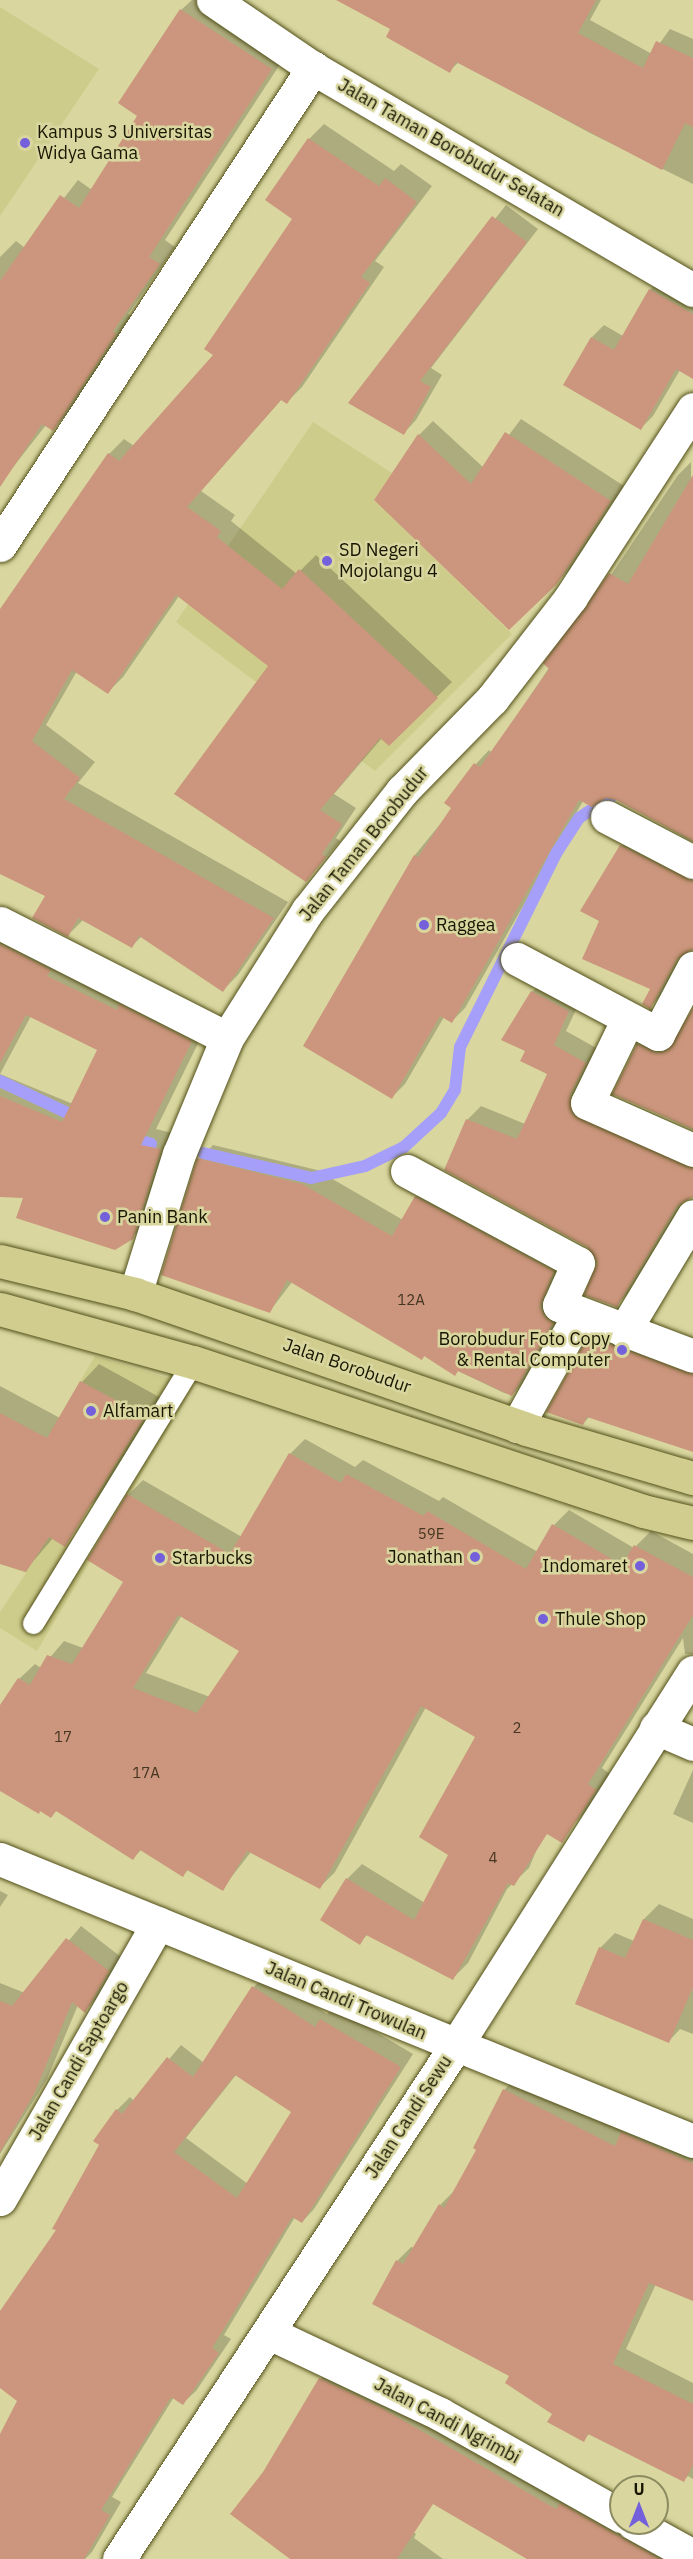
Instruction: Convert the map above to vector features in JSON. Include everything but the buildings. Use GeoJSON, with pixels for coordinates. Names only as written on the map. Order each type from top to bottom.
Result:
{"type":"FeatureCollection","features":[{"type":"Feature","properties":{"kind":"main road","name":"Jalan Borobudur"},"geometry":{"type":"LineString","coordinates":[[0,1261],[135,1294],[517,1426],[693,1478]]}},
{"type":"Feature","properties":{"kind":"main road"},"geometry":{"type":"LineString","coordinates":[[0,1310],[193,1362],[643,1511],[693,1523]]}},
{"type":"Feature","properties":{"kind":"street","name":"Jalan Taman Borobudur Selatan"},"geometry":{"type":"LineString","coordinates":[[213,0],[313,68],[693,290]]}},
{"type":"Feature","properties":{"kind":"street"},"geometry":{"type":"LineString","coordinates":[[0,545],[313,68]]}},
{"type":"Feature","properties":{"kind":"street","name":"Jalan Taman Borobudur"},"geometry":{"type":"LineString","coordinates":[[135,1294],[179,1154],[227,1038],[308,910],[402,791],[492,699],[572,597],[693,409]]}},
{"type":"Feature","properties":{"kind":"street"},"geometry":{"type":"LineString","coordinates":[[607,817],[693,862]]}},
{"type":"Feature","properties":{"kind":"street"},"geometry":{"type":"LineString","coordinates":[[0,923],[227,1038]]}},
{"type":"Feature","properties":{"kind":"street"},"geometry":{"type":"LineString","coordinates":[[517,959],[658,1034],[693,968]]}},
{"type":"Feature","properties":{"kind":"street"},"geometry":{"type":"LineString","coordinates":[[628,1019],[587,1103],[693,1150]]}},
{"type":"Feature","properties":{"kind":"street"},"geometry":{"type":"LineString","coordinates":[[407,1172],[578,1263],[559,1305],[693,1356]]}},
{"type":"Feature","properties":{"kind":"street"},"geometry":{"type":"LineString","coordinates":[[624,1330],[693,1216]]}},
{"type":"Feature","properties":{"kind":"street"},"geometry":{"type":"LineString","coordinates":[[517,1426],[580,1313]]}},
{"type":"Feature","properties":{"kind":"street","name":"Jalan Candi Sewu"},"geometry":{"type":"LineString","coordinates":[[119,2559],[455,2046],[693,1672]]}},
{"type":"Feature","properties":{"kind":"street"},"geometry":{"type":"LineString","coordinates":[[656,1728],[693,1744]]}},
{"type":"Feature","properties":{"kind":"street","name":"Jalan Candi Trowulan"},"geometry":{"type":"LineString","coordinates":[[0,1859],[693,2141]]}},
{"type":"Feature","properties":{"kind":"street","name":"Jalan Candi Saptoargo"},"geometry":{"type":"LineString","coordinates":[[0,2199],[158,1923]]}},
{"type":"Feature","properties":{"kind":"street","name":"Jalan Candi Ngrimbi"},"geometry":{"type":"LineString","coordinates":[[269,2333],[440,2414],[609,2509]]}},
{"type":"Feature","properties":{"kind":"street"},"geometry":{"type":"LineString","coordinates":[[655,2535],[693,2556]]}},
{"type":"Feature","properties":{"kind":"lane"},"geometry":{"type":"LineString","coordinates":[[33,1623],[193,1362]]}},
{"type":"Feature","properties":{"kind":"shaded area","name":"Kampus 3 Universitas Widya Gama"},"geometry":{"type":"Polygon","coordinates":[[[0,7],[99,69],[0,216],[0,7]]]}},
{"type":"Feature","properties":{"kind":"shaded area","name":"SD Negeri Mojolangu 4"},"geometry":{"type":"Polygon","coordinates":[[[313,422],[392,473],[374,500],[512,634],[375,771],[176,622],[313,422]]]}},
{"type":"Feature","properties":{"kind":"shaded area"},"geometry":{"type":"Polygon","coordinates":[[[95,1356],[194,1386],[37,1651],[0,1628],[0,1612],[26,1573],[0,1564],[0,1518],[95,1356]]]}},
{"type":"Feature","properties":{"kind":"waterway"},"geometry":{"type":"LineString","coordinates":[[203,1153],[311,1178],[365,1166],[404,1147],[441,1113],[455,1090],[460,1047],[557,852],[579,818],[621,790]]}},
{"type":"Feature","properties":{"kind":"waterway"},"geometry":{"type":"LineString","coordinates":[[0,1081],[80,1119]]}},
{"type":"Feature","properties":{"kind":"waterway"},"geometry":{"type":"LineString","coordinates":[[127,1137],[151,1144]]}},
{"type":"Feature","properties":{"kind":"place","name":"Kampus 3 Universitas Widya Gama"},"geometry":{"type":"Point","coordinates":[25,143]}},
{"type":"Feature","properties":{"kind":"place","name":"SD Negeri Mojolangu 4"},"geometry":{"type":"Point","coordinates":[327,561]}},
{"type":"Feature","properties":{"kind":"place","name":"Raggea"},"geometry":{"type":"Point","coordinates":[424,925]}},
{"type":"Feature","properties":{"kind":"place","name":"Panin Bank"},"geometry":{"type":"Point","coordinates":[105,1217]}},
{"type":"Feature","properties":{"kind":"place","name":"Borobudur Foto Copy & Rental Computer"},"geometry":{"type":"Point","coordinates":[622,1350]}},
{"type":"Feature","properties":{"kind":"place","name":"Alfamart"},"geometry":{"type":"Point","coordinates":[91,1411]}},
{"type":"Feature","properties":{"kind":"place","name":"Jonathan"},"geometry":{"type":"Point","coordinates":[475,1557]}},
{"type":"Feature","properties":{"kind":"place","name":"Starbucks"},"geometry":{"type":"Point","coordinates":[160,1558]}},
{"type":"Feature","properties":{"kind":"place","name":"Indomaret"},"geometry":{"type":"Point","coordinates":[640,1566]}},
{"type":"Feature","properties":{"kind":"place","name":"Thule Shop"},"geometry":{"type":"Point","coordinates":[543,1619]}}]}
